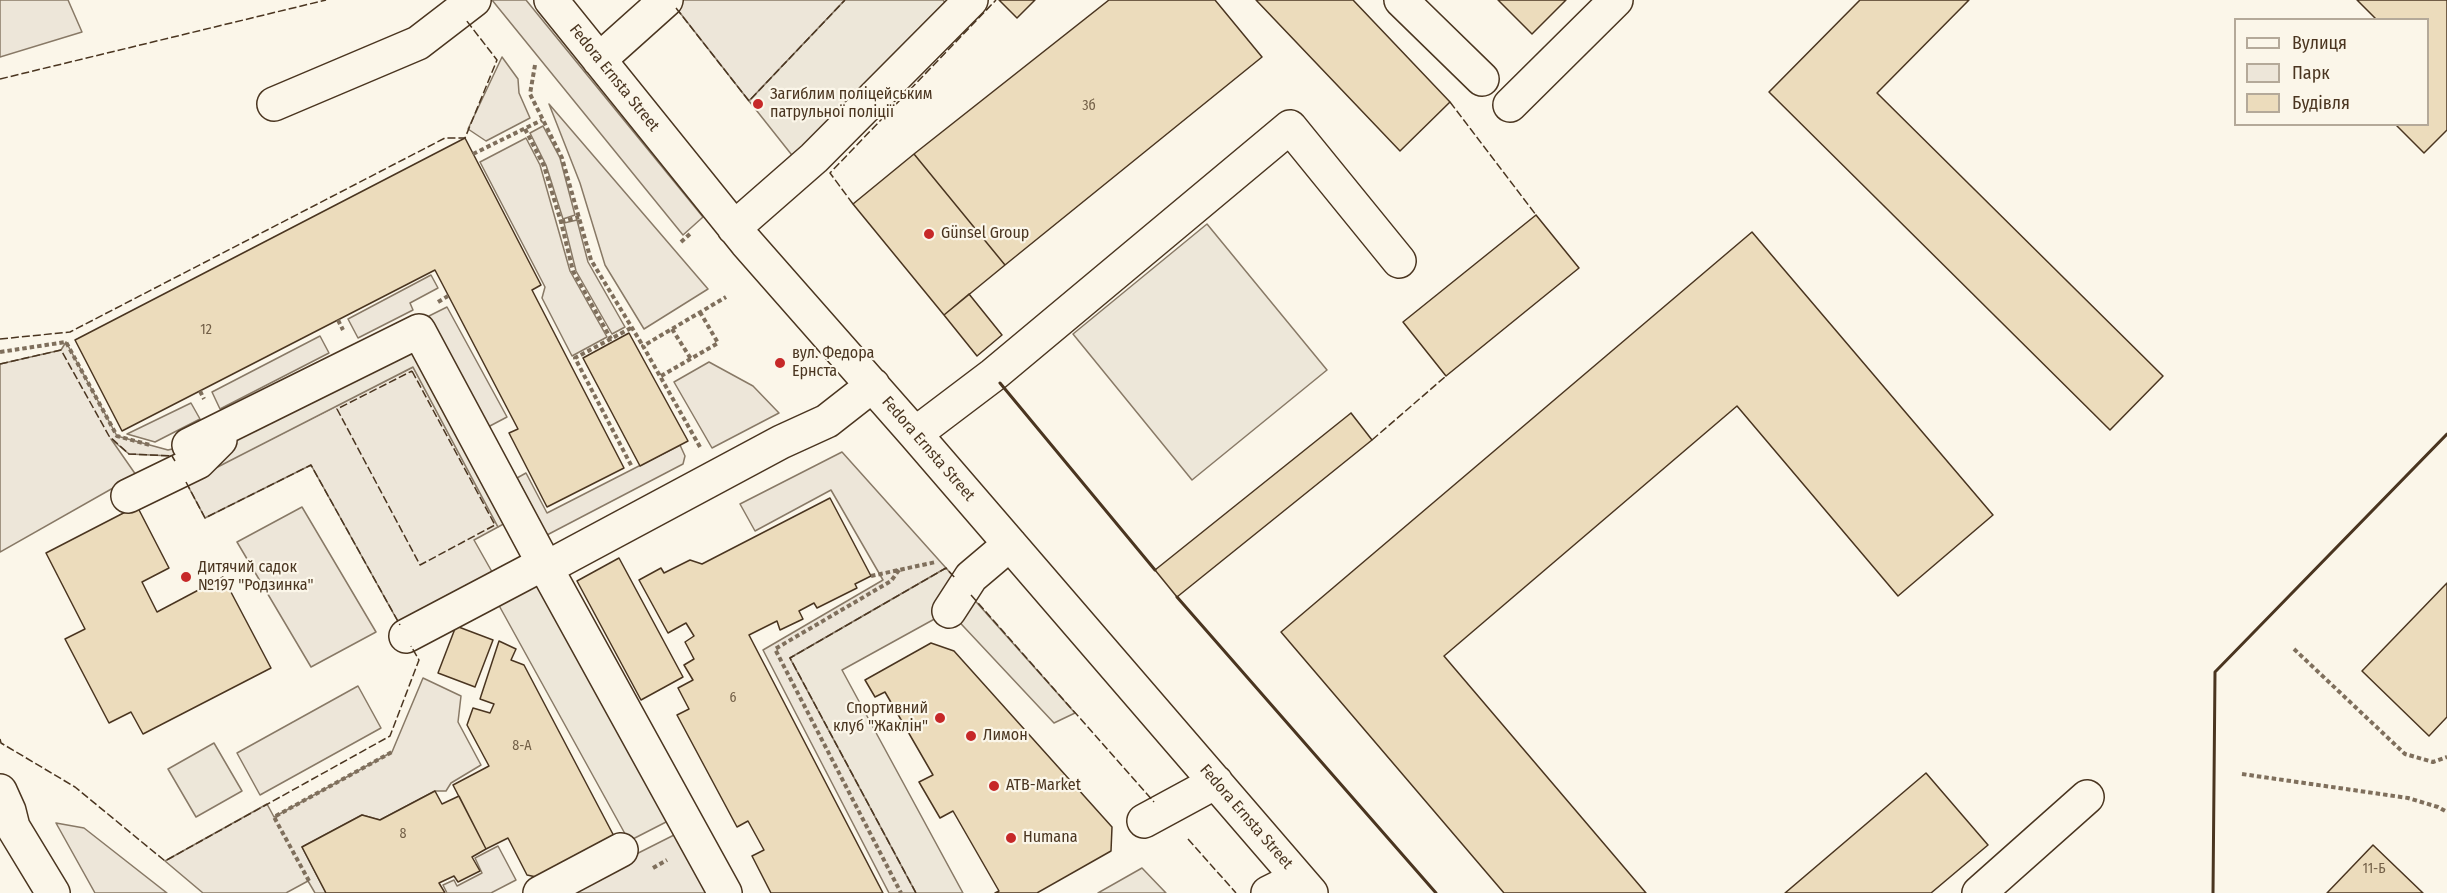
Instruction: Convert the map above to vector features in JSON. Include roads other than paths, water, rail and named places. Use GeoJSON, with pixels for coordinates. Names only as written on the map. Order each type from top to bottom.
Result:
{"type":"FeatureCollection","features":[{"type":"Feature","properties":{"kind":"street"},"geometry":{"type":"LineString","coordinates":[[274,104],[418,43],[474,0]]}},
{"type":"Feature","properties":{"kind":"street","name":"Fedora Ernsta Street"},"geometry":{"type":"LineString","coordinates":[[550,0],[734,228],[1305,885]]}},
{"type":"Feature","properties":{"kind":"street"},"geometry":{"type":"LineString","coordinates":[[598,60],[666,0]]}},
{"type":"Feature","properties":{"kind":"street"},"geometry":{"type":"LineString","coordinates":[[734,228],[814,158],[971,0]]}},
{"type":"Feature","properties":{"kind":"street"},"geometry":{"type":"LineString","coordinates":[[1401,0],[1482,80]]}},
{"type":"Feature","properties":{"kind":"street"},"geometry":{"type":"LineString","coordinates":[[1510,105],[1616,0]]}},
{"type":"Feature","properties":{"kind":"street"},"geometry":{"type":"LineString","coordinates":[[915,434],[993,375],[1290,127],[1399,261]]}},
{"type":"Feature","properties":{"kind":"street"},"geometry":{"type":"LineString","coordinates":[[189,445],[419,331],[725,893]]}},
{"type":"Feature","properties":{"kind":"street"},"geometry":{"type":"LineString","coordinates":[[406,636],[535,568],[546,568],[781,442],[827,421],[873,386]]}},
{"type":"Feature","properties":{"kind":"street"},"geometry":{"type":"LineString","coordinates":[[128,496],[198,462],[240,419]]}},
{"type":"Feature","properties":{"kind":"street"},"geometry":{"type":"LineString","coordinates":[[949,611],[971,577],[1010,544]]}},
{"type":"Feature","properties":{"kind":"street"},"geometry":{"type":"LineString","coordinates":[[1144,821],[1216,782]]}},
{"type":"Feature","properties":{"kind":"street"},"geometry":{"type":"LineString","coordinates":[[0,791],[9,811],[7,831],[53,893]]}},
{"type":"Feature","properties":{"kind":"street"},"geometry":{"type":"LineString","coordinates":[[1979,893],[2087,797]]}},
{"type":"Feature","properties":{"kind":"street"},"geometry":{"type":"LineString","coordinates":[[540,893],[621,850]]}},
{"type":"Feature","properties":{"kind":"street"},"geometry":{"type":"LineString","coordinates":[[1268,893],[1305,885]]}},
{"type":"Feature","properties":{"kind":"place","name":"Загиблим поліцейським патрульної поліції"},"geometry":{"type":"Point","coordinates":[758,104]}},
{"type":"Feature","properties":{"kind":"place","name":"Günsel Group"},"geometry":{"type":"Point","coordinates":[929,234]}},
{"type":"Feature","properties":{"kind":"place","name":"вул. Федора Ернста"},"geometry":{"type":"Point","coordinates":[780,363]}},
{"type":"Feature","properties":{"kind":"place","name":"Дитячий садок №197 \"Родзинка\""},"geometry":{"type":"Point","coordinates":[186,577]}},
{"type":"Feature","properties":{"kind":"place","name":"Спортивний клуб \"Жаклін\""},"geometry":{"type":"Point","coordinates":[940,718]}},
{"type":"Feature","properties":{"kind":"place","name":"Лимон"},"geometry":{"type":"Point","coordinates":[971,736]}},
{"type":"Feature","properties":{"kind":"place","name":"ATB-Market"},"geometry":{"type":"Point","coordinates":[994,786]}},
{"type":"Feature","properties":{"kind":"place","name":"Humana"},"geometry":{"type":"Point","coordinates":[1011,838]}}]}
